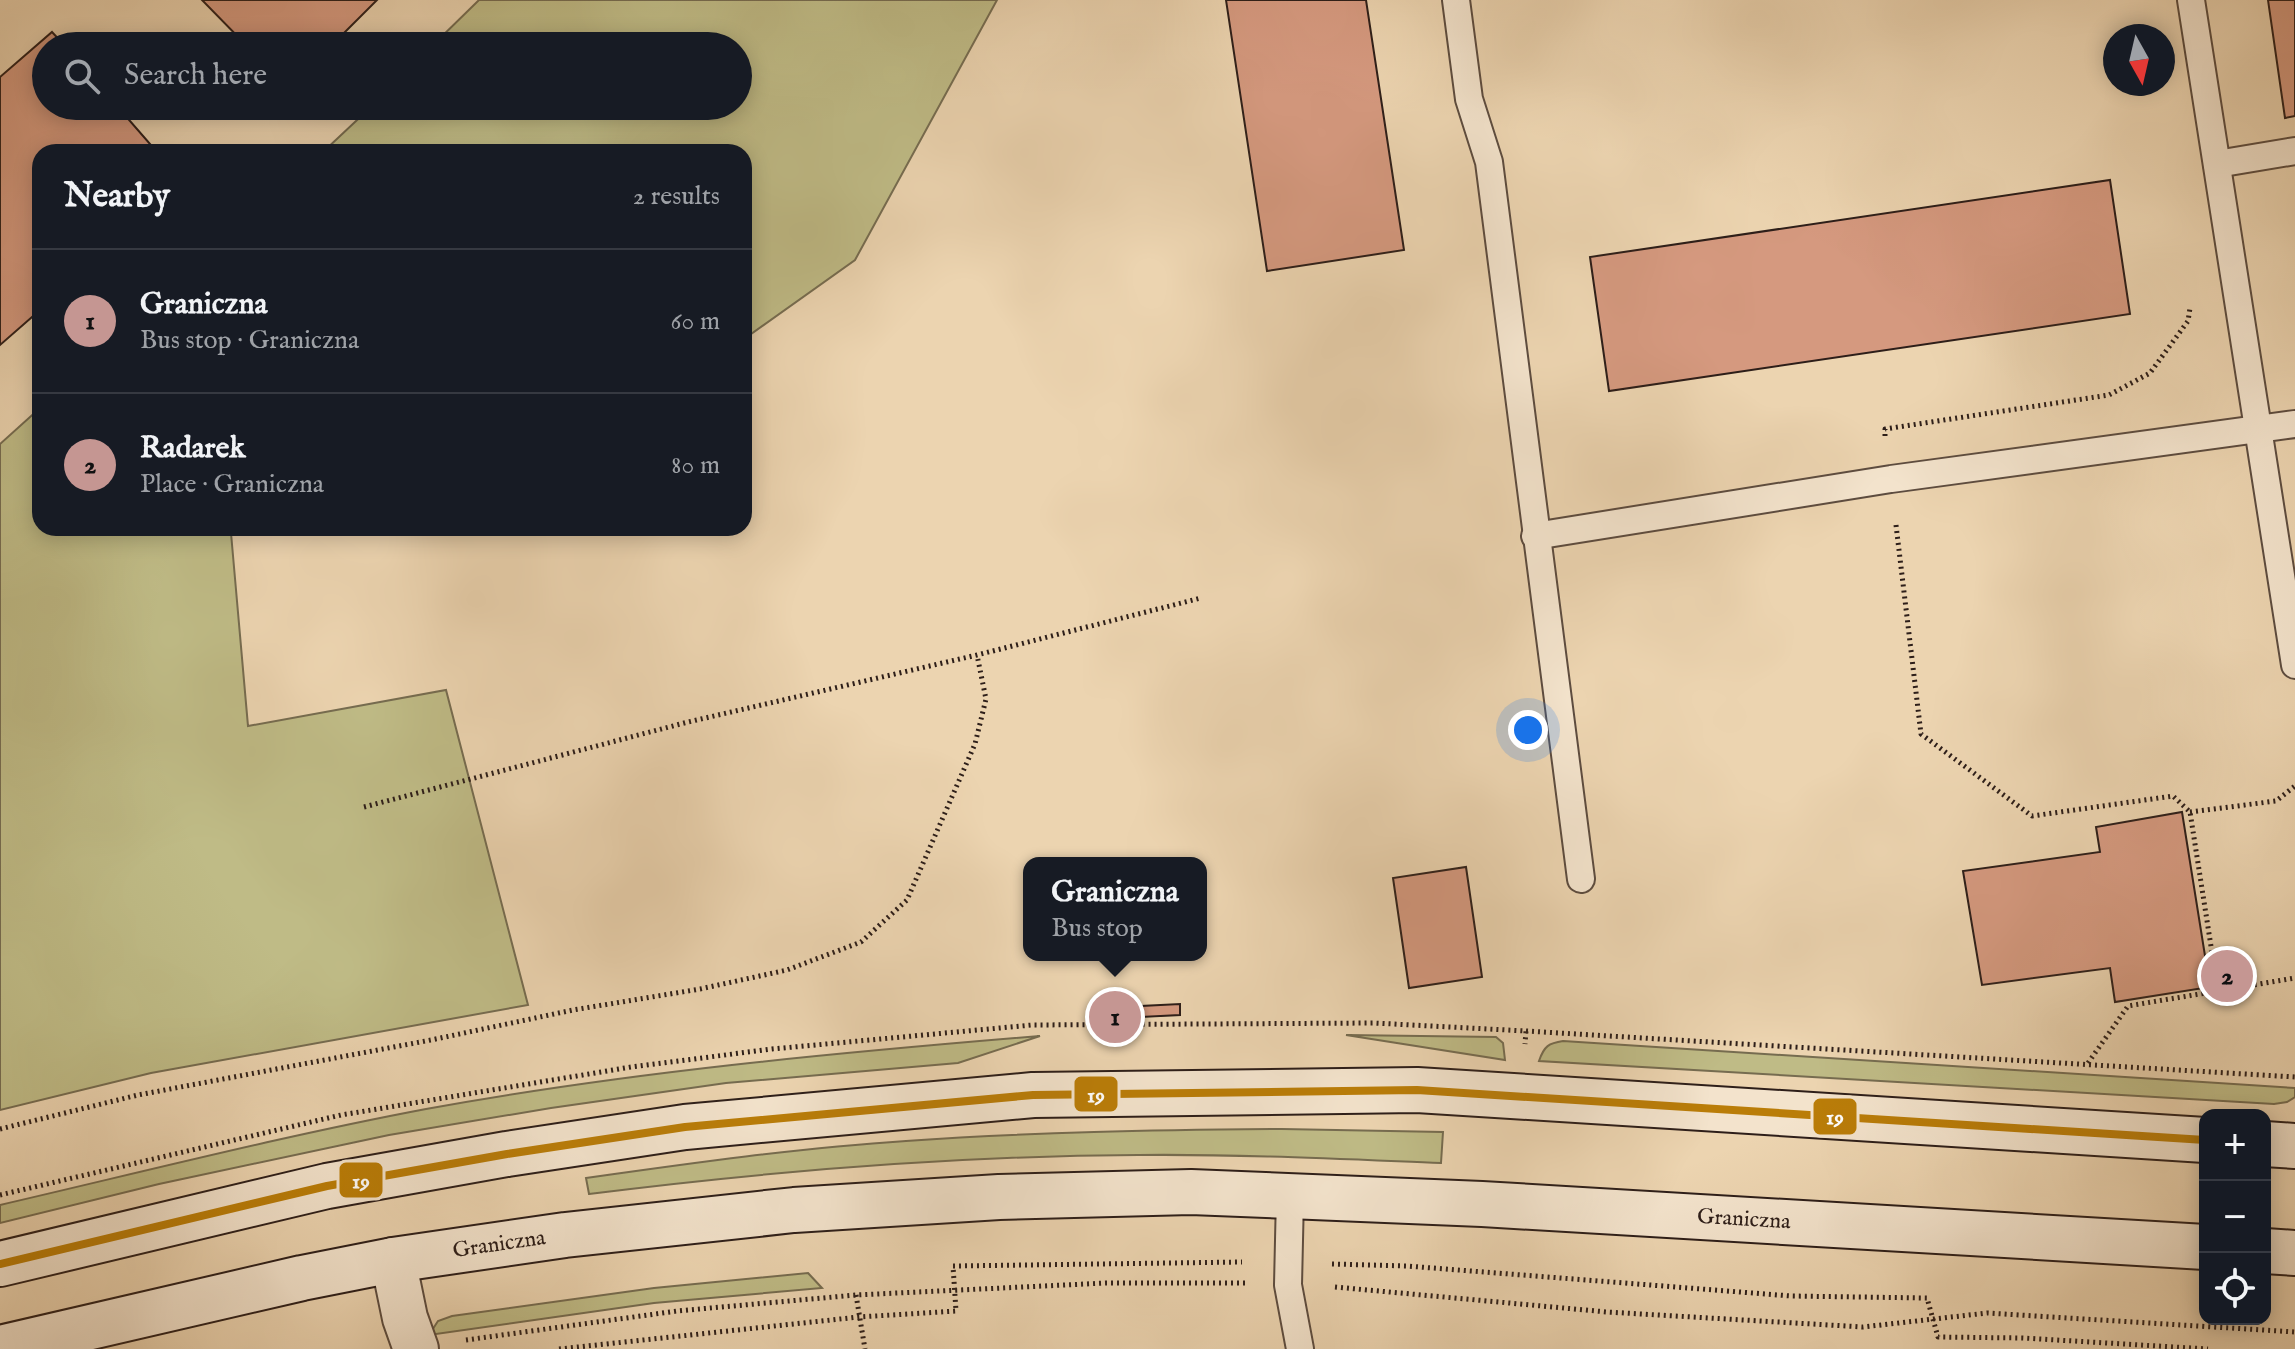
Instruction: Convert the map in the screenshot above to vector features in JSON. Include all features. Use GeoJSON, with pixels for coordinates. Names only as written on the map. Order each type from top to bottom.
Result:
{"type":"FeatureCollection","features":[{"type":"Feature","properties":{"kind":"main road"},"geometry":{"type":"LineString","coordinates":[[0,1264],[327,1186],[507,1154],[685,1127],[1033,1095],[1417,1090],[2199,1140]]}},
{"type":"Feature","properties":{"kind":"main road"},"geometry":{"type":"LineString","coordinates":[[2271,1144],[2295,1146]]}},
{"type":"Feature","properties":{"kind":"main road","name":"Graniczna"},"geometry":{"type":"LineString","coordinates":[[0,1348],[393,1260],[581,1233],[794,1210],[999,1197],[1191,1192],[1290,1196],[1482,1204],[2199,1247]]}},
{"type":"Feature","properties":{"kind":"main road"},"geometry":{"type":"LineString","coordinates":[[2271,1251],[2295,1253]]}},
{"type":"Feature","properties":{"kind":"main road"},"geometry":{"type":"LineString","coordinates":[[393,1260],[405,1318],[416,1349]]}},
{"type":"Feature","properties":{"kind":"lane"},"geometry":{"type":"LineString","coordinates":[[1456,0],[1469,99],[1489,162],[1581,879]]}},
{"type":"Feature","properties":{"kind":"lane"},"geometry":{"type":"LineString","coordinates":[[2191,0],[2295,665]]}},
{"type":"Feature","properties":{"kind":"lane"},"geometry":{"type":"LineString","coordinates":[[2217,164],[2295,151]]}},
{"type":"Feature","properties":{"kind":"lane"},"geometry":{"type":"LineString","coordinates":[[1535,536],[1891,479],[2295,424]]}},
{"type":"Feature","properties":{"kind":"lane"},"geometry":{"type":"LineString","coordinates":[[1290,1196],[1289,1274],[1300,1349]]}},
{"type":"Feature","properties":{"kind":"path"},"geometry":{"type":"LineString","coordinates":[[2218,991],[2190,812],[2173,796],[2032,816],[1921,734],[1885,429],[2109,395],[2150,373],[2168,351],[2188,321],[2193,284],[2236,279]]}},
{"type":"Feature","properties":{"kind":"path"},"geometry":{"type":"LineString","coordinates":[[364,807],[688,722],[977,655],[1201,598]]}},
{"type":"Feature","properties":{"kind":"path"},"geometry":{"type":"LineString","coordinates":[[0,1129],[138,1095],[573,1010],[700,989],[787,970],[861,942],[907,900],[975,744],[986,699],[977,655]]}},
{"type":"Feature","properties":{"kind":"path"},"geometry":{"type":"LineString","coordinates":[[2190,812],[2276,801],[2295,786]]}},
{"type":"Feature","properties":{"kind":"path"},"geometry":{"type":"LineString","coordinates":[[2088,1064],[2128,1006],[2295,978]]}},
{"type":"Feature","properties":{"kind":"path"},"geometry":{"type":"LineString","coordinates":[[1526,1031],[2295,1077]]}},
{"type":"Feature","properties":{"kind":"path"},"geometry":{"type":"LineString","coordinates":[[1461,1272],[1462,1259]]}},
{"type":"Feature","properties":{"kind":"path"},"geometry":{"type":"LineString","coordinates":[[559,1349],[859,1317],[956,1311],[953,1266],[1289,1274],[1360,1288],[1607,1312],[1863,1327],[1987,1313],[2295,1332]]}},
{"type":"Feature","properties":{"kind":"path"},"geometry":{"type":"LineString","coordinates":[[462,1341],[677,1311],[856,1295],[1407,1266],[1791,1296],[1927,1298],[1938,1337],[2023,1338],[2208,1349]]}},
{"type":"Feature","properties":{"kind":"path"},"geometry":{"type":"LineString","coordinates":[[856,1295],[865,1349]]}},
{"type":"Feature","properties":{"kind":"shaded area"},"geometry":{"type":"Polygon","coordinates":[[[479,0],[997,0],[855,260],[752,333],[752,144],[332,144],[357,120],[752,120],[752,32],[446,32],[479,0]]]}},
{"type":"Feature","properties":{"kind":"shaded area"},"geometry":{"type":"Polygon","coordinates":[[[32,415],[32,536],[231,536],[248,726],[446,690],[528,1005],[151,1073],[0,1110],[0,444],[32,415]]]}},
{"type":"Feature","properties":{"kind":"shaded area"},"geometry":{"type":"Polygon","coordinates":[[[1346,1035],[1496,1037],[1503,1043],[1505,1060],[1346,1035]]]}},
{"type":"Feature","properties":{"kind":"shaded area"},"geometry":{"type":"Polygon","coordinates":[[[1040,1036],[958,1063],[726,1083],[389,1135],[159,1184],[0,1223],[0,1205],[426,1109],[579,1084],[732,1065],[1040,1036]]]}},
{"type":"Feature","properties":{"kind":"shaded area"},"geometry":{"type":"Polygon","coordinates":[[[1563,1041],[2295,1088],[2295,1097],[2274,1104],[1539,1061],[1548,1046],[1563,1041]]]}},
{"type":"Feature","properties":{"kind":"shaded area"},"geometry":{"type":"Polygon","coordinates":[[[1282,1129],[1443,1132],[1441,1163],[1214,1155],[1000,1158],[794,1172],[589,1194],[586,1178],[786,1152],[906,1141],[1094,1132],[1282,1129]]]}},
{"type":"Feature","properties":{"kind":"shaded area"},"geometry":{"type":"Polygon","coordinates":[[[808,1273],[822,1288],[654,1303],[429,1335],[438,1321],[452,1316],[654,1288],[808,1273]]]}},
{"type":"Feature","properties":{"kind":"building"},"geometry":{"type":"Polygon","coordinates":[[[202,0],[377,0],[345,32],[233,32],[202,0]]]}},
{"type":"Feature","properties":{"kind":"building"},"geometry":{"type":"Polygon","coordinates":[[[1226,0],[1366,0],[1404,250],[1267,271],[1226,0]]]}},
{"type":"Feature","properties":{"kind":"building"},"geometry":{"type":"Polygon","coordinates":[[[2268,0],[2295,0],[2295,116],[2285,118],[2268,0]]]}},
{"type":"Feature","properties":{"kind":"building"},"geometry":{"type":"Polygon","coordinates":[[[32,49],[32,120],[129,120],[150,144],[32,144],[32,317],[0,345],[0,77],[32,49]]]}},
{"type":"Feature","properties":{"kind":"building"},"geometry":{"type":"Polygon","coordinates":[[[2110,180],[2130,314],[1609,391],[1590,257],[2110,180]]]}},
{"type":"Feature","properties":{"kind":"building"},"geometry":{"type":"Polygon","coordinates":[[[2182,812],[2210,987],[2115,1002],[2110,968],[1982,985],[1963,871],[2100,852],[2096,827],[2182,812]]]}},
{"type":"Feature","properties":{"kind":"building"},"geometry":{"type":"Polygon","coordinates":[[[1466,867],[1482,977],[1409,988],[1393,878],[1466,867]]]}},
{"type":"Feature","properties":{"kind":"building"},"geometry":{"type":"Polygon","coordinates":[[[1180,1004],[1180,1015],[1141,1017],[1141,1006],[1180,1004]]]}},
{"type":"Feature","properties":{"kind":"transit line","name":"19"},"geometry":{"type":"LineString","coordinates":[[0,1264],[327,1186],[507,1154],[685,1127],[1033,1095],[1417,1090],[2199,1140]]}},
{"type":"Feature","properties":{"kind":"place","name":"Radarek"},"geometry":{"type":"Point","coordinates":[2227,976]}},
{"type":"Feature","properties":{"kind":"place","name":"Graniczna"},"geometry":{"type":"Point","coordinates":[1115,1017]}}]}
